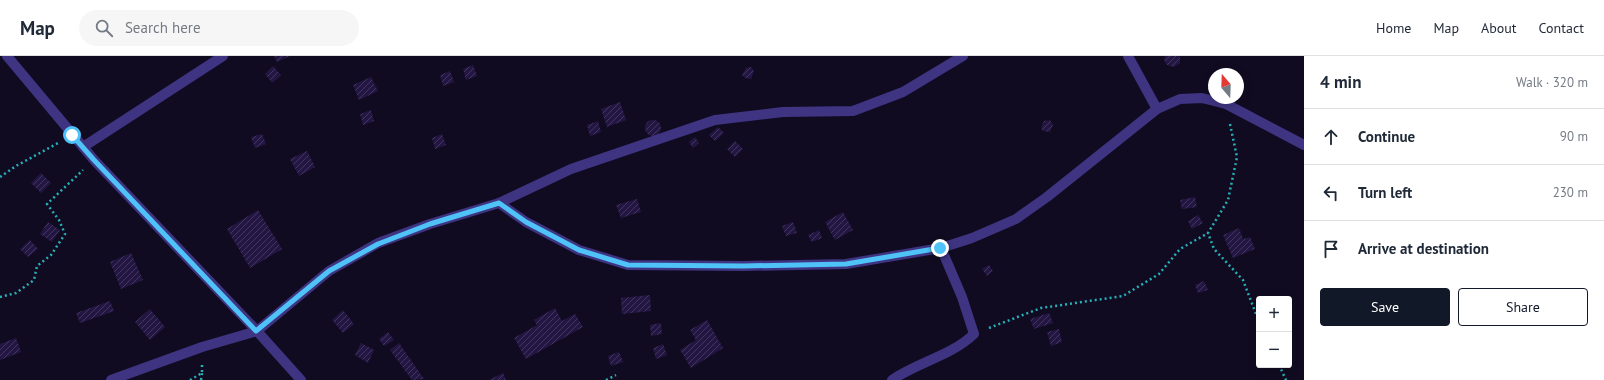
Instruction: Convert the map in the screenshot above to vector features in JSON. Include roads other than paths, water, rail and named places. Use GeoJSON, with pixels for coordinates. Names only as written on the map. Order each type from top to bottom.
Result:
{"type":"FeatureCollection","features":[{"type":"Feature","properties":{"kind":"street"},"geometry":{"type":"LineString","coordinates":[[7,56],[94,160],[301,380]]}},
{"type":"Feature","properties":{"kind":"street"},"geometry":{"type":"LineString","coordinates":[[83,146],[223,56]]}},
{"type":"Feature","properties":{"kind":"street"},"geometry":{"type":"LineString","coordinates":[[111,380],[256,331],[329,271],[378,244],[430,224],[499,203],[571,169],[715,120],[783,112],[853,111],[903,92],[963,56]]}},
{"type":"Feature","properties":{"kind":"street"},"geometry":{"type":"LineString","coordinates":[[1128,56],[1157,109]]}},
{"type":"Feature","properties":{"kind":"street"},"geometry":{"type":"LineString","coordinates":[[499,203],[526,222],[579,250],[628,265],[743,266],[846,264],[940,248],[972,238],[1016,219],[1047,197],[1157,109],[1180,99],[1202,98],[1226,104],[1304,145]]}},
{"type":"Feature","properties":{"kind":"street"},"geometry":{"type":"LineString","coordinates":[[892,380],[902,373],[963,344],[974,334],[962,297],[940,248]]}}]}
